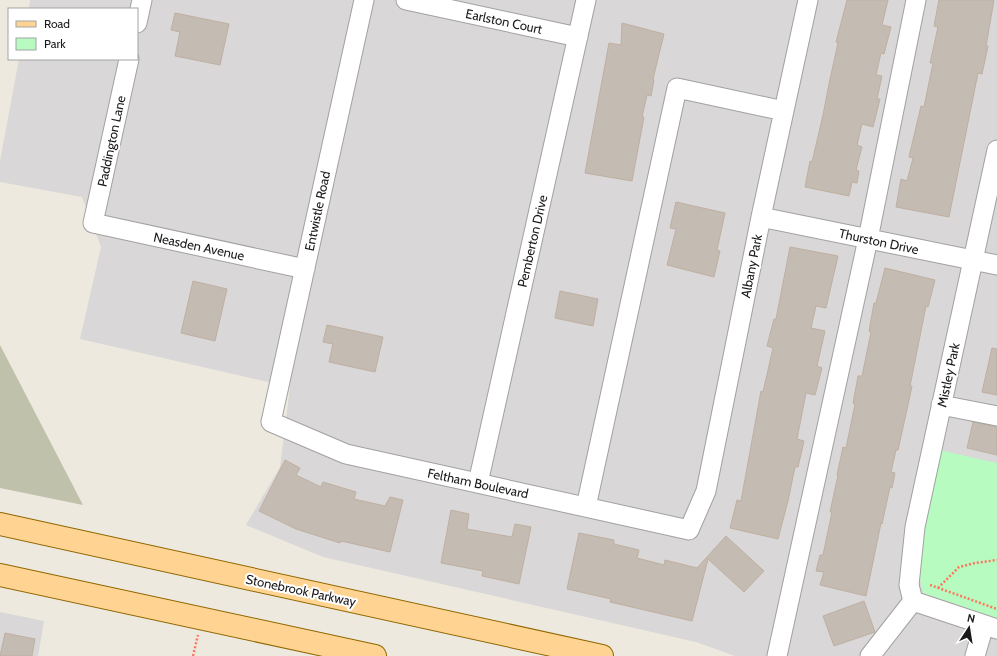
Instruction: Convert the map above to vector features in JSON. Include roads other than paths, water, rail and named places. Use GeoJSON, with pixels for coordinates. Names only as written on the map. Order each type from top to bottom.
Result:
{"type":"FeatureCollection","features":[{"type":"Feature","properties":{"kind":"main road","name":"Stonebrook Parkway"},"geometry":{"type":"LineString","coordinates":[[0,524],[602,656]]}},
{"type":"Feature","properties":{"kind":"main road"},"geometry":{"type":"LineString","coordinates":[[0,575],[375,656]]}},
{"type":"Feature","properties":{"kind":"street"},"geometry":{"type":"LineString","coordinates":[[138,18],[142,0]]}},
{"type":"Feature","properties":{"kind":"street","name":"Entwistle Road"},"geometry":{"type":"LineString","coordinates":[[271,422],[364,0]]}},
{"type":"Feature","properties":{"kind":"street","name":"Earlston Court"},"geometry":{"type":"LineString","coordinates":[[406,0],[578,37]]}},
{"type":"Feature","properties":{"kind":"street","name":"Pemberton Drive"},"geometry":{"type":"LineString","coordinates":[[478,483],[586,0]]}},
{"type":"Feature","properties":{"kind":"street","name":"Albany Park"},"geometry":{"type":"LineString","coordinates":[[689,530],[706,491],[761,217],[808,0]]}},
{"type":"Feature","properties":{"kind":"street"},"geometry":{"type":"LineString","coordinates":[[777,656],[868,239],[916,0]]}},
{"type":"Feature","properties":{"kind":"street","name":"Paddington Lane"},"geometry":{"type":"LineString","coordinates":[[93,224],[129,60]]}},
{"type":"Feature","properties":{"kind":"street"},"geometry":{"type":"LineString","coordinates":[[586,507],[677,88],[784,111]]}},
{"type":"Feature","properties":{"kind":"street","name":"Mistley Park"},"geometry":{"type":"LineString","coordinates":[[913,601],[909,585],[913,560],[915,527],[997,150]]}},
{"type":"Feature","properties":{"kind":"street","name":"Thurston Drive"},"geometry":{"type":"LineString","coordinates":[[761,217],[997,265]]}},
{"type":"Feature","properties":{"kind":"street","name":"Neasden Avenue"},"geometry":{"type":"LineString","coordinates":[[93,224],[305,269]]}},
{"type":"Feature","properties":{"kind":"street"},"geometry":{"type":"LineString","coordinates":[[941,405],[997,416]]}},
{"type":"Feature","properties":{"kind":"street","name":"Feltham Boulevard"},"geometry":{"type":"LineString","coordinates":[[271,422],[346,454],[689,530]]}},
{"type":"Feature","properties":{"kind":"street"},"geometry":{"type":"LineString","coordinates":[[870,656],[913,601],[990,627],[975,656]]}}]}
